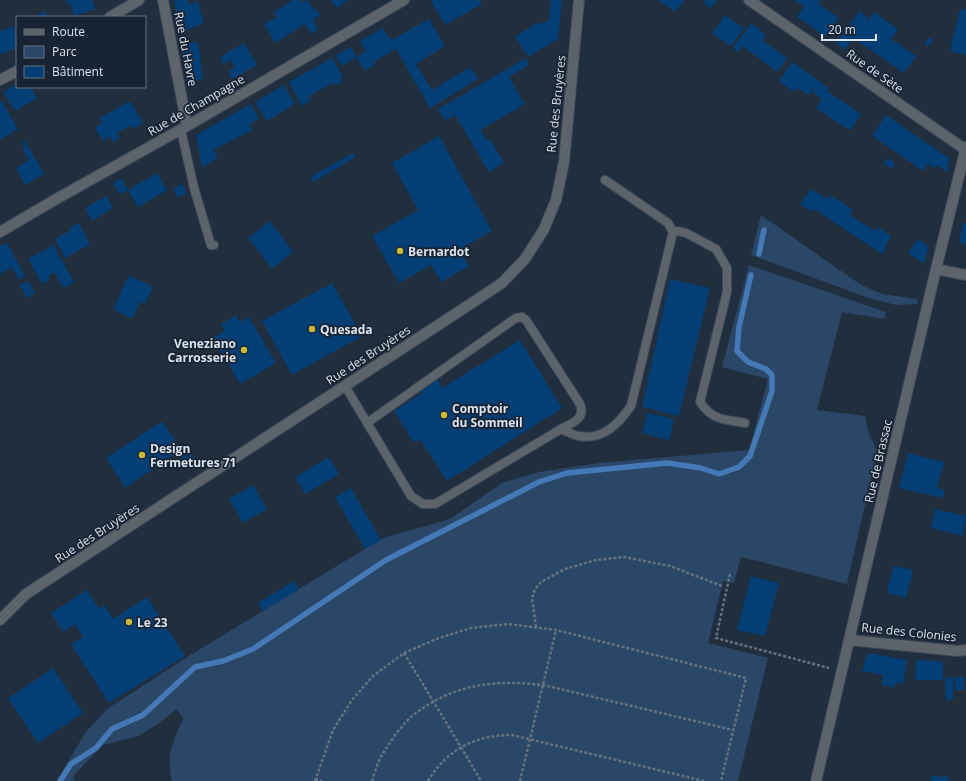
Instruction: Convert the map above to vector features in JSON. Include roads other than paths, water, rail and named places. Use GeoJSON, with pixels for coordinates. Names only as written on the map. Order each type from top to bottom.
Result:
{"type":"FeatureCollection","features":[{"type":"Feature","properties":{"kind":"street"},"geometry":{"type":"LineString","coordinates":[[112,16],[139,0]]}},
{"type":"Feature","properties":{"kind":"street","name":"Rue du Havre"},"geometry":{"type":"LineString","coordinates":[[163,0],[184,128]]}},
{"type":"Feature","properties":{"kind":"street","name":"Rue de Champagne"},"geometry":{"type":"LineString","coordinates":[[0,232],[184,128],[404,0]]}},
{"type":"Feature","properties":{"kind":"street","name":"Rue des Bruyères"},"geometry":{"type":"LineString","coordinates":[[0,620],[26,594],[502,282],[525,259],[544,229],[556,200],[564,162],[579,0]]}},
{"type":"Feature","properties":{"kind":"street","name":"Rue de Sète"},"geometry":{"type":"LineString","coordinates":[[749,0],[966,149]]}},
{"type":"Feature","properties":{"kind":"street"},"geometry":{"type":"LineString","coordinates":[[0,80],[16,72]]}},
{"type":"Feature","properties":{"kind":"street","name":"Rue de Brassac"},"geometry":{"type":"LineString","coordinates":[[816,781],[936,269],[966,149]]}},
{"type":"Feature","properties":{"kind":"street"},"geometry":{"type":"LineString","coordinates":[[936,269],[966,275]]}},
{"type":"Feature","properties":{"kind":"street","name":"Rue des Colonies"},"geometry":{"type":"LineString","coordinates":[[849,640],[958,651],[966,650]]}},
{"type":"Feature","properties":{"kind":"lane"},"geometry":{"type":"LineString","coordinates":[[184,128],[194,188],[211,245],[214,245]]}},
{"type":"Feature","properties":{"kind":"lane"},"geometry":{"type":"LineString","coordinates":[[561,429],[580,436],[596,436],[610,430],[621,420],[631,406],[673,232],[668,223],[605,180]]}},
{"type":"Feature","properties":{"kind":"lane"},"geometry":{"type":"LineString","coordinates":[[673,232],[678,231],[686,233],[716,249],[727,268],[727,292],[700,402],[706,411],[716,418],[744,423]]}},
{"type":"Feature","properties":{"kind":"lane"},"geometry":{"type":"LineString","coordinates":[[345,386],[367,423],[411,496],[423,504],[435,504],[577,420],[583,410],[526,320],[522,317],[516,318],[367,423]]}},
{"type":"Feature","properties":{"kind":"waterway"},"geometry":{"type":"LineString","coordinates":[[759,254],[764,230]]}},
{"type":"Feature","properties":{"kind":"waterway"},"geometry":{"type":"LineString","coordinates":[[60,781],[71,764],[96,748],[112,729],[143,715],[195,667],[223,661],[253,649],[386,560],[539,482],[567,473],[667,463],[701,468],[719,474],[739,467],[750,456],[772,391],[772,375],[766,369],[748,362],[737,351],[739,327],[751,275]]}},
{"type":"Feature","properties":{"kind":"place","name":"Bernardot"},"geometry":{"type":"Point","coordinates":[400,251]}},
{"type":"Feature","properties":{"kind":"place","name":"Quesada"},"geometry":{"type":"Point","coordinates":[312,329]}},
{"type":"Feature","properties":{"kind":"place","name":"Veneziano Carrosserie"},"geometry":{"type":"Point","coordinates":[244,350]}},
{"type":"Feature","properties":{"kind":"place","name":"Comptoir du Sommeil"},"geometry":{"type":"Point","coordinates":[444,415]}},
{"type":"Feature","properties":{"kind":"place","name":"Design Fermetures 71"},"geometry":{"type":"Point","coordinates":[142,455]}},
{"type":"Feature","properties":{"kind":"place","name":"Le 23"},"geometry":{"type":"Point","coordinates":[129,622]}}]}
